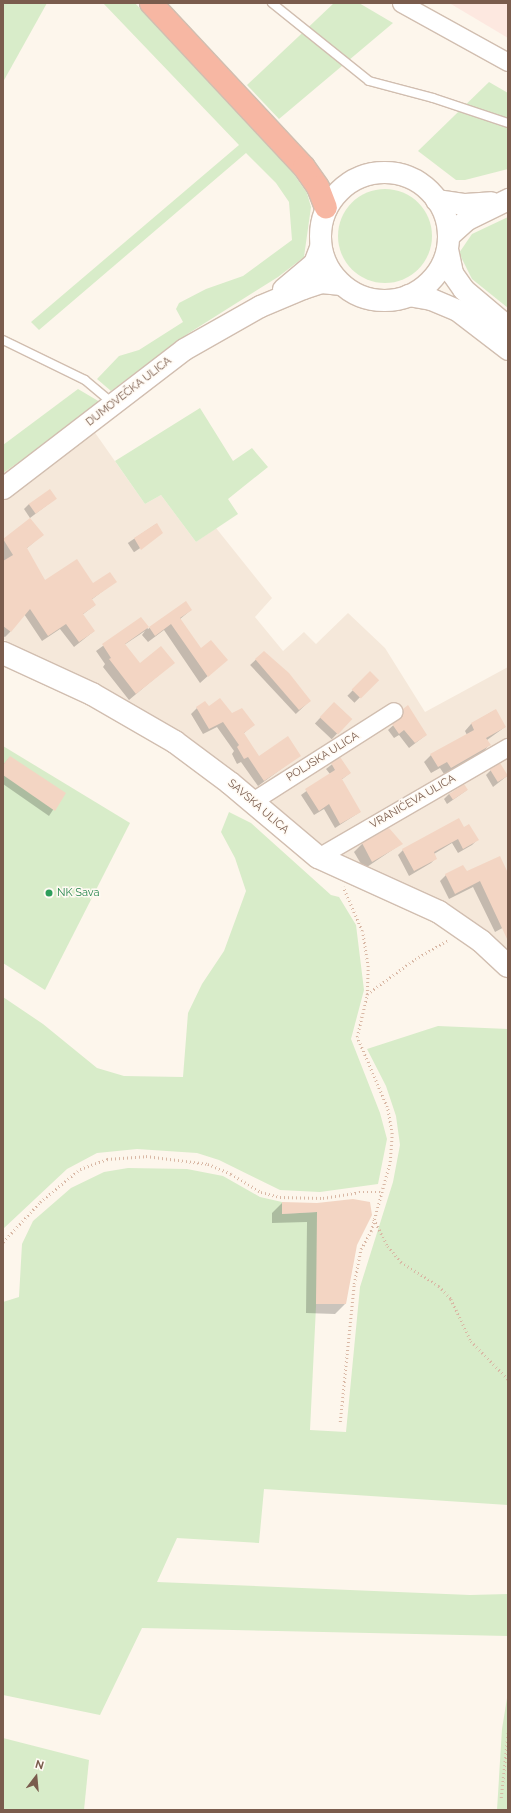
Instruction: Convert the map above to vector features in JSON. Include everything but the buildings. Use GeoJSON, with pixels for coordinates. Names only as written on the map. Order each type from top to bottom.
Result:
{"type":"FeatureCollection","features":[{"type":"Feature","properties":{"kind":"highway"},"geometry":{"type":"LineString","coordinates":[[151,3],[304,167],[318,187],[326,208]]}},
{"type":"Feature","properties":{"kind":"main road","name":"SAVSKA ULICA"},"geometry":{"type":"LineString","coordinates":[[3,653],[92,694],[175,742],[204,762],[251,802],[326,861],[416,900],[466,930],[508,966]]}},
{"type":"Feature","properties":{"kind":"street"},"geometry":{"type":"LineString","coordinates":[[401,3],[508,62]]}},
{"type":"Feature","properties":{"kind":"street"},"geometry":{"type":"LineString","coordinates":[[506,200],[467,219],[447,242],[439,268],[426,284],[408,295],[391,300],[373,299],[356,294],[341,284],[324,261],[320,247],[320,227],[326,208],[336,193],[351,181],[375,173],[388,172],[406,176],[423,186],[436,200],[445,217],[447,242],[452,273],[464,289],[508,327]]}},
{"type":"Feature","properties":{"kind":"street"},"geometry":{"type":"LineString","coordinates":[[436,200],[465,204],[506,200]]}},
{"type":"Feature","properties":{"kind":"street","name":"DUMOVEČKA ULICA"},"geometry":{"type":"LineString","coordinates":[[3,488],[114,405],[184,349],[260,306],[303,274],[314,263],[320,247]]}},
{"type":"Feature","properties":{"kind":"street","name":"DUMOVEČKA ULICA"},"geometry":{"type":"LineString","coordinates":[[260,306],[321,282],[341,284]]}},
{"type":"Feature","properties":{"kind":"street"},"geometry":{"type":"LineString","coordinates":[[408,295],[431,299],[457,310],[508,349]]}},
{"type":"Feature","properties":{"kind":"street","name":"POLJSKA ULICA"},"geometry":{"type":"LineString","coordinates":[[251,802],[394,711]]}},
{"type":"Feature","properties":{"kind":"street","name":"VRANIĆEVA ULICA"},"geometry":{"type":"LineString","coordinates":[[326,861],[508,747]]}},
{"type":"Feature","properties":{"kind":"lane"},"geometry":{"type":"LineString","coordinates":[[272,3],[369,81],[433,98],[508,124]]}},
{"type":"Feature","properties":{"kind":"lane"},"geometry":{"type":"LineString","coordinates":[[3,340],[84,380],[114,405]]}},
{"type":"Feature","properties":{"kind":"path"},"geometry":{"type":"LineString","coordinates":[[326,861],[362,931],[368,967],[367,995],[357,1037],[386,1107],[392,1134],[390,1162],[374,1219],[361,1249],[354,1284],[340,1422]]}},
{"type":"Feature","properties":{"kind":"path"},"geometry":{"type":"LineString","coordinates":[[367,995],[414,959],[466,930]]}},
{"type":"Feature","properties":{"kind":"path"},"geometry":{"type":"LineString","coordinates":[[3,1242],[40,1202],[80,1169],[107,1159],[146,1156],[208,1164],[231,1174],[261,1192],[280,1197],[323,1198],[359,1192],[382,1192]]}},
{"type":"Feature","properties":{"kind":"path"},"geometry":{"type":"LineString","coordinates":[[374,1219],[388,1246],[401,1262],[439,1286],[451,1298],[471,1341],[508,1379]]}},
{"type":"Feature","properties":{"kind":"path"},"geometry":{"type":"LineString","coordinates":[[502,1798],[508,1731]]}},
{"type":"Feature","properties":{"kind":"shaded area"},"geometry":{"type":"Polygon","coordinates":[[[508,3],[508,38],[451,4],[508,3]]]}},
{"type":"Feature","properties":{"kind":"shaded area"},"geometry":{"type":"Polygon","coordinates":[[[84,417],[145,504],[161,495],[196,542],[216,528],[272,598],[255,617],[283,651],[304,632],[316,644],[348,613],[385,648],[425,712],[508,667],[508,950],[464,915],[420,891],[337,856],[312,838],[229,767],[178,730],[3,639],[3,473],[84,417]]]}},
{"type":"Feature","properties":{"kind":"green space"},"geometry":{"type":"Polygon","coordinates":[[[3,3],[47,3],[3,82],[3,3]]]}},
{"type":"Feature","properties":{"kind":"green space"},"geometry":{"type":"Polygon","coordinates":[[[103,3],[135,3],[293,173],[307,193],[311,207],[304,257],[278,277],[189,333],[111,391],[97,379],[119,356],[139,350],[183,322],[176,309],[179,303],[206,289],[243,276],[292,240],[289,202],[276,183],[246,153],[39,330],[31,322],[239,145],[103,3]]]}},
{"type":"Feature","properties":{"kind":"green space"},"geometry":{"type":"Polygon","coordinates":[[[334,3],[359,3],[393,23],[279,119],[247,85],[334,3]]]}},
{"type":"Feature","properties":{"kind":"green space"},"geometry":{"type":"Polygon","coordinates":[[[489,82],[508,93],[508,169],[465,180],[456,180],[418,151],[489,82]]]}},
{"type":"Feature","properties":{"kind":"green space"},"geometry":{"type":"Polygon","coordinates":[[[385,189],[403,193],[418,203],[428,218],[432,236],[428,254],[418,269],[403,279],[385,283],[367,279],[352,269],[342,254],[338,236],[342,218],[352,203],[367,193],[385,189]]]}},
{"type":"Feature","properties":{"kind":"green space"},"geometry":{"type":"Polygon","coordinates":[[[508,217],[508,308],[472,279],[459,253],[472,234],[508,217]]]}},
{"type":"Feature","properties":{"kind":"green space"},"geometry":{"type":"Polygon","coordinates":[[[78,389],[100,402],[84,417],[3,473],[3,445],[78,389]]]}},
{"type":"Feature","properties":{"kind":"green space"},"geometry":{"type":"Polygon","coordinates":[[[200,408],[233,461],[252,448],[268,467],[228,499],[238,514],[196,542],[161,495],[145,504],[115,461],[200,408]]]}},
{"type":"Feature","properties":{"kind":"green space","name":"NK Sava"},"geometry":{"type":"Polygon","coordinates":[[[3,746],[130,823],[45,990],[3,963],[3,746]]]}},
{"type":"Feature","properties":{"kind":"green space"},"geometry":{"type":"Polygon","coordinates":[[[229,812],[251,823],[331,895],[339,897],[356,925],[364,990],[351,1039],[380,1113],[387,1139],[378,1184],[320,1192],[280,1190],[219,1160],[197,1153],[137,1149],[97,1153],[67,1169],[3,1229],[3,997],[43,1024],[97,1068],[124,1076],[183,1077],[188,1013],[202,984],[224,951],[246,891],[235,858],[221,832],[229,812]]]}},
{"type":"Feature","properties":{"kind":"green space"},"geometry":{"type":"Polygon","coordinates":[[[438,1026],[508,1029],[508,1505],[264,1489],[259,1543],[177,1538],[157,1582],[470,1595],[508,1594],[508,1636],[142,1628],[100,1715],[3,1695],[3,1302],[19,1297],[22,1244],[33,1221],[71,1188],[104,1172],[128,1168],[187,1169],[223,1176],[260,1197],[282,1202],[282,1214],[317,1212],[317,1286],[310,1430],[346,1432],[360,1287],[393,1182],[400,1145],[396,1116],[386,1086],[367,1049],[438,1026]]]}},
{"type":"Feature","properties":{"kind":"green space"},"geometry":{"type":"Polygon","coordinates":[[[508,1692],[508,1810],[497,1810],[502,1729],[508,1692]]]}},
{"type":"Feature","properties":{"kind":"green space"},"geometry":{"type":"Polygon","coordinates":[[[3,1738],[89,1760],[84,1810],[3,1810],[3,1738]]]}},
{"type":"Feature","properties":{"kind":"place","name":"NK Sava"},"geometry":{"type":"Point","coordinates":[49,893]}}]}
